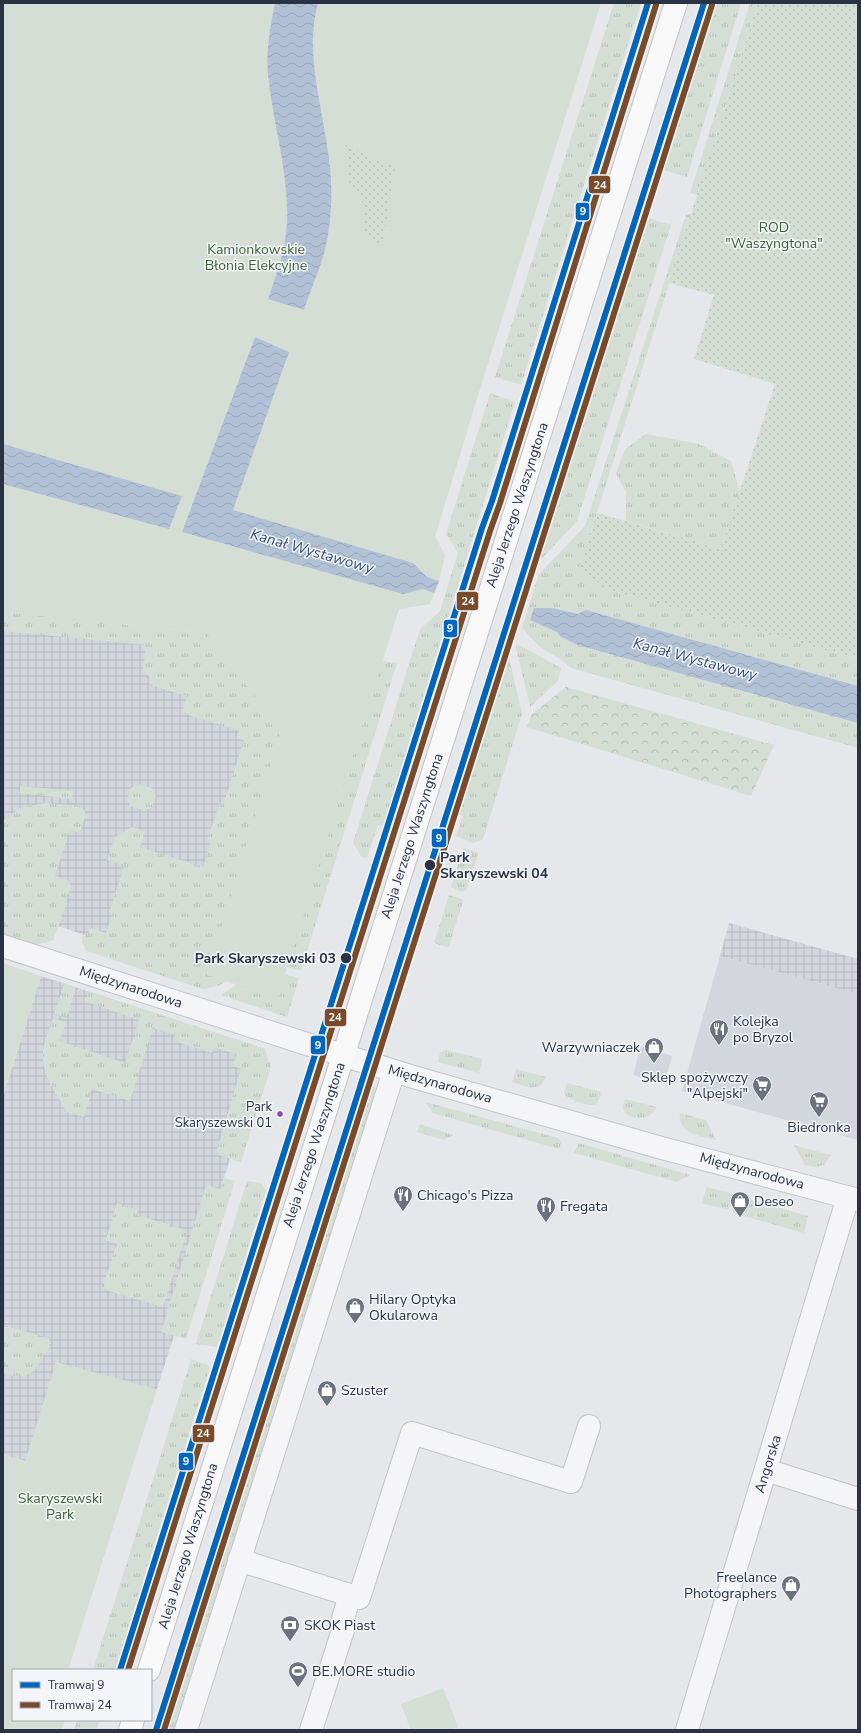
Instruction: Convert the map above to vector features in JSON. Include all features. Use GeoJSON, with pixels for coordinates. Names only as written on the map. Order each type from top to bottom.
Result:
{"type":"FeatureCollection","features":[{"type":"Feature","properties":{"kind":"main road","name":"Aleja Jerzego Waszyngtona"},"geometry":{"type":"LineString","coordinates":[[149,1669],[676,3]]}},
{"type":"Feature","properties":{"kind":"street","name":"Międzynarodowa"},"geometry":{"type":"LineString","coordinates":[[3,946],[394,1071],[651,1144],[853,1199]]}},
{"type":"Feature","properties":{"kind":"street"},"geometry":{"type":"LineString","coordinates":[[186,1730],[394,1071]]}},
{"type":"Feature","properties":{"kind":"street","name":"Angorska"},"geometry":{"type":"LineString","coordinates":[[687,1730],[766,1470],[853,1199]]}},
{"type":"Feature","properties":{"kind":"street"},"geometry":{"type":"LineString","coordinates":[[239,1560],[359,1598],[412,1433],[571,1482],[590,1426]]}},
{"type":"Feature","properties":{"kind":"street"},"geometry":{"type":"LineString","coordinates":[[766,1470],[858,1499]]}},
{"type":"Feature","properties":{"kind":"street"},"geometry":{"type":"LineString","coordinates":[[311,1730],[344,1627],[342,1622],[350,1595]]}},
{"type":"Feature","properties":{"kind":"shaded area"},"geometry":{"type":"Polygon","coordinates":[[[3,612],[123,624],[258,700],[207,975],[3,908],[3,612]]]}},
{"type":"Feature","properties":{"kind":"shaded area"},"geometry":{"type":"Polygon","coordinates":[[[729,923],[858,959],[858,994],[720,956],[729,923]]]}},
{"type":"Feature","properties":{"kind":"shaded area"},"geometry":{"type":"Polygon","coordinates":[[[720,956],[858,994],[858,1140],[682,1091],[720,956]]]}},
{"type":"Feature","properties":{"kind":"shaded area"},"geometry":{"type":"Polygon","coordinates":[[[41,976],[265,1049],[157,1389],[25,1461],[3,1454],[3,1097],[41,976]]]}},
{"type":"Feature","properties":{"kind":"shaded area","name":"Warzywniaczek"},"geometry":{"type":"Polygon","coordinates":[[[641,1046],[672,1056],[664,1084],[633,1075],[641,1046]]]}},
{"type":"Feature","properties":{"kind":"green space","name":"Kamionkowskie Błonia Elekcyjne"},"geometry":{"type":"Polygon","coordinates":[[[3,3],[601,3],[435,537],[445,555],[439,581],[430,604],[399,609],[278,998],[207,975],[281,730],[272,718],[265,720],[254,707],[258,700],[206,633],[3,612],[3,3]]]}},
{"type":"Feature","properties":{"kind":"green space"},"geometry":{"type":"Polygon","coordinates":[[[614,3],[641,3],[521,385],[495,377],[614,3]]]}},
{"type":"Feature","properties":{"kind":"green space"},"geometry":{"type":"Polygon","coordinates":[[[709,3],[741,3],[687,177],[657,168],[709,3]]]}},
{"type":"Feature","properties":{"kind":"green space"},"geometry":{"type":"Polygon","coordinates":[[[750,3],[758,3],[697,195],[690,193],[750,3]]]}},
{"type":"Feature","properties":{"kind":"green space","name":"ROD \"Waszyngtona\""},"geometry":{"type":"Polygon","coordinates":[[[758,3],[858,3],[858,659],[610,590],[579,570],[597,513],[721,549],[775,384],[694,359],[714,295],[669,283],[758,3]]]}},
{"type":"Feature","properties":{"kind":"green space"},"geometry":{"type":"Polygon","coordinates":[[[345,139],[350,145],[362,153],[395,166],[384,237],[377,244],[367,237],[364,226],[362,202],[359,195],[350,187],[345,139]]]}},
{"type":"Feature","properties":{"kind":"green space"},"geometry":{"type":"Polygon","coordinates":[[[691,214],[579,570],[610,590],[858,659],[858,748],[571,668],[560,659],[540,647],[522,628],[539,574],[585,526],[686,215],[691,214]]]}},
{"type":"Feature","properties":{"kind":"green space"},"geometry":{"type":"Polygon","coordinates":[[[642,216],[671,225],[577,521],[533,568],[507,648],[522,714],[483,839],[473,843],[456,836],[463,816],[453,813],[487,699],[642,216]]]}},
{"type":"Feature","properties":{"kind":"green space"},"geometry":{"type":"Polygon","coordinates":[[[490,393],[515,402],[383,826],[378,825],[367,858],[361,856],[353,843],[420,629],[440,611],[458,553],[446,534],[490,393]]]}},
{"type":"Feature","properties":{"kind":"green space"},"geometry":{"type":"Polygon","coordinates":[[[646,434],[699,444],[731,461],[740,492],[721,549],[626,521],[626,492],[616,473],[625,449],[646,434]]]}},
{"type":"Feature","properties":{"kind":"green space"},"geometry":{"type":"Polygon","coordinates":[[[3,612],[206,633],[303,647],[236,973],[225,982],[217,986],[203,989],[86,951],[82,942],[82,934],[88,934],[90,928],[106,933],[112,914],[109,913],[124,866],[107,860],[115,837],[132,827],[145,831],[140,847],[203,867],[211,842],[207,840],[220,802],[224,803],[244,740],[237,738],[239,731],[182,713],[187,696],[150,685],[151,678],[143,671],[146,645],[3,631],[3,612]]]}},
{"type":"Feature","properties":{"kind":"green space"},"geometry":{"type":"Polygon","coordinates":[[[517,644],[561,668],[558,681],[530,707],[516,648],[517,644]]]}},
{"type":"Feature","properties":{"kind":"green space"},"geometry":{"type":"Polygon","coordinates":[[[383,661],[397,663],[301,971],[259,958],[383,661]]]}},
{"type":"Feature","properties":{"kind":"green space"},"geometry":{"type":"Polygon","coordinates":[[[566,687],[774,745],[751,796],[527,727],[531,715],[566,687]]]}},
{"type":"Feature","properties":{"kind":"green space"},"geometry":{"type":"Polygon","coordinates":[[[138,784],[152,788],[156,796],[152,807],[145,811],[131,806],[127,799],[131,788],[138,784]]]}},
{"type":"Feature","properties":{"kind":"green space"},"geometry":{"type":"Polygon","coordinates":[[[20,786],[73,791],[72,799],[20,793],[20,786]]]}},
{"type":"Feature","properties":{"kind":"green space"},"geometry":{"type":"Polygon","coordinates":[[[45,803],[80,806],[85,811],[85,817],[80,833],[70,830],[55,876],[68,880],[71,885],[62,918],[53,940],[37,945],[3,934],[3,820],[20,808],[45,803]]]}},
{"type":"Feature","properties":{"kind":"green space"},"geometry":{"type":"Polygon","coordinates":[[[463,848],[479,853],[466,890],[462,892],[451,887],[463,848]]]}},
{"type":"Feature","properties":{"kind":"green space"},"geometry":{"type":"Polygon","coordinates":[[[449,895],[462,899],[463,901],[449,946],[446,947],[434,943],[449,895]]]}},
{"type":"Feature","properties":{"kind":"green space"},"geometry":{"type":"Polygon","coordinates":[[[3,963],[41,976],[3,1097],[3,963]]]}},
{"type":"Feature","properties":{"kind":"green space"},"geometry":{"type":"Polygon","coordinates":[[[265,969],[299,978],[287,1017],[221,995],[233,987],[246,975],[265,969]]]}},
{"type":"Feature","properties":{"kind":"green space"},"geometry":{"type":"Polygon","coordinates":[[[66,984],[76,987],[67,1018],[54,1014],[63,988],[66,984]]]}},
{"type":"Feature","properties":{"kind":"green space"},"geometry":{"type":"Polygon","coordinates":[[[88,991],[265,1049],[271,1067],[241,1162],[216,1153],[241,1069],[233,1066],[236,1054],[214,1047],[212,1053],[174,1041],[175,1035],[153,1028],[130,1101],[92,1089],[84,1117],[67,1112],[49,1081],[43,1064],[44,1045],[53,1018],[66,1022],[60,1041],[125,1063],[139,1020],[84,1001],[88,991]]]}},
{"type":"Feature","properties":{"kind":"green space"},"geometry":{"type":"Polygon","coordinates":[[[446,1050],[483,1059],[479,1073],[438,1062],[440,1053],[446,1050]]]}},
{"type":"Feature","properties":{"kind":"green space"},"geometry":{"type":"Polygon","coordinates":[[[516,1069],[546,1077],[540,1086],[531,1088],[512,1082],[516,1069]]]}},
{"type":"Feature","properties":{"kind":"green space"},"geometry":{"type":"Polygon","coordinates":[[[367,1082],[373,1085],[377,1094],[174,1730],[162,1730],[367,1082]]]}},
{"type":"Feature","properties":{"kind":"green space"},"geometry":{"type":"Polygon","coordinates":[[[567,1083],[601,1092],[598,1101],[596,1104],[589,1105],[569,1098],[564,1093],[567,1083]]]}},
{"type":"Feature","properties":{"kind":"green space"},"geometry":{"type":"Polygon","coordinates":[[[625,1099],[657,1107],[647,1117],[634,1118],[625,1113],[623,1107],[625,1099]]]}},
{"type":"Feature","properties":{"kind":"green space"},"geometry":{"type":"Polygon","coordinates":[[[425,1102],[558,1138],[561,1143],[559,1149],[433,1113],[425,1102]]]}},
{"type":"Feature","properties":{"kind":"green space"},"geometry":{"type":"Polygon","coordinates":[[[680,1113],[706,1120],[716,1140],[691,1133],[686,1130],[682,1126],[680,1113]]]}},
{"type":"Feature","properties":{"kind":"green space"},"geometry":{"type":"Polygon","coordinates":[[[420,1124],[453,1135],[444,1140],[417,1132],[420,1124]]]}},
{"type":"Feature","properties":{"kind":"green space"},"geometry":{"type":"Polygon","coordinates":[[[579,1143],[690,1175],[677,1182],[574,1153],[579,1143]]]}},
{"type":"Feature","properties":{"kind":"green space"},"geometry":{"type":"Polygon","coordinates":[[[794,1145],[831,1155],[824,1165],[816,1167],[805,1165],[794,1145]]]}},
{"type":"Feature","properties":{"kind":"green space"},"geometry":{"type":"Polygon","coordinates":[[[224,1178],[235,1181],[186,1339],[161,1332],[206,1185],[220,1189],[224,1178]]]}},
{"type":"Feature","properties":{"kind":"green space"},"geometry":{"type":"Polygon","coordinates":[[[247,1181],[261,1183],[266,1190],[217,1347],[196,1344],[247,1181]]]}},
{"type":"Feature","properties":{"kind":"green space"},"geometry":{"type":"Polygon","coordinates":[[[707,1187],[733,1194],[728,1210],[702,1203],[707,1187]]]}},
{"type":"Feature","properties":{"kind":"green space"},"geometry":{"type":"Polygon","coordinates":[[[739,1196],[808,1216],[804,1233],[733,1213],[739,1196]]]}},
{"type":"Feature","properties":{"kind":"green space"},"geometry":{"type":"Polygon","coordinates":[[[117,1203],[138,1210],[137,1215],[183,1229],[183,1231],[187,1232],[163,1307],[102,1289],[117,1244],[106,1240],[117,1203]]]}},
{"type":"Feature","properties":{"kind":"green space"},"geometry":{"type":"Polygon","coordinates":[[[3,1325],[48,1338],[51,1345],[37,1367],[28,1375],[13,1376],[3,1373],[3,1325]]]}},
{"type":"Feature","properties":{"kind":"green space"},"geometry":{"type":"Polygon","coordinates":[[[191,1359],[210,1367],[115,1669],[93,1669],[191,1359]]]}},
{"type":"Feature","properties":{"kind":"green space","name":"Skaryszewski Park"},"geometry":{"type":"Polygon","coordinates":[[[56,1362],[157,1389],[68,1669],[12,1669],[12,1721],[65,1721],[61,1730],[3,1730],[3,1454],[25,1461],[56,1362]]]}},
{"type":"Feature","properties":{"kind":"green space"},"geometry":{"type":"Polygon","coordinates":[[[443,1688],[458,1727],[451,1730],[411,1730],[401,1704],[443,1688]]]}},
{"type":"Feature","properties":{"kind":"green space"},"geometry":{"type":"Polygon","coordinates":[[[77,1721],[100,1721],[96,1730],[74,1730],[77,1721]]]}},
{"type":"Feature","properties":{"kind":"water"},"geometry":{"type":"Polygon","coordinates":[[[275,3],[318,3],[314,22],[314,61],[329,159],[331,206],[327,242],[320,267],[304,310],[268,299],[283,251],[287,222],[286,185],[268,75],[269,39],[275,3]]]}},
{"type":"Feature","properties":{"kind":"water","name":"Kanał Wystawowy"},"geometry":{"type":"Polygon","coordinates":[[[255,337],[289,352],[233,510],[413,563],[427,577],[439,581],[434,593],[423,589],[403,594],[182,532],[255,337]]]}},
{"type":"Feature","properties":{"kind":"water"},"geometry":{"type":"Polygon","coordinates":[[[3,444],[182,496],[169,529],[3,484],[3,444]]]}},
{"type":"Feature","properties":{"kind":"water","name":"Kanał Wystawowy"},"geometry":{"type":"Polygon","coordinates":[[[534,608],[552,608],[578,614],[586,610],[858,686],[858,723],[578,645],[561,637],[557,632],[530,620],[534,608]]]}},
{"type":"Feature","properties":{"kind":"tram line","name":"9"},"geometry":{"type":"LineString","coordinates":[[120,1669],[482,528],[492,501],[648,3]]}},
{"type":"Feature","properties":{"kind":"tram line","name":"9"},"geometry":{"type":"LineString","coordinates":[[156,1730],[704,3]]}},
{"type":"Feature","properties":{"kind":"tram line","name":"24"},"geometry":{"type":"LineString","coordinates":[[128,1669],[500,503],[656,5]]}},
{"type":"Feature","properties":{"kind":"tram line","name":"24"},"geometry":{"type":"LineString","coordinates":[[164,1730],[712,5]]}},
{"type":"Feature","properties":{"kind":"place","name":"Park Skaryszewski 04"},"geometry":{"type":"Point","coordinates":[430,865]}},
{"type":"Feature","properties":{"kind":"place","name":"Park Skaryszewski 03"},"geometry":{"type":"Point","coordinates":[346,958]}},
{"type":"Feature","properties":{"kind":"place","name":"Kolejka po Bryzol"},"geometry":{"type":"Point","coordinates":[719,1046]}},
{"type":"Feature","properties":{"kind":"place","name":"Warzywniaczek"},"geometry":{"type":"Point","coordinates":[654,1064]}},
{"type":"Feature","properties":{"kind":"place","name":"Sklep spożywczy \"Alpejski\""},"geometry":{"type":"Point","coordinates":[762,1102]}},
{"type":"Feature","properties":{"kind":"place","name":"Park Skaryszewski 01"},"geometry":{"type":"Point","coordinates":[280,1114]}},
{"type":"Feature","properties":{"kind":"place","name":"Biedronka"},"geometry":{"type":"Point","coordinates":[819,1118]}},
{"type":"Feature","properties":{"kind":"place","name":"Chicago's Pizza"},"geometry":{"type":"Point","coordinates":[403,1212]}},
{"type":"Feature","properties":{"kind":"place","name":"Deseo"},"geometry":{"type":"Point","coordinates":[740,1218]}},
{"type":"Feature","properties":{"kind":"place","name":"Fregata"},"geometry":{"type":"Point","coordinates":[546,1223]}},
{"type":"Feature","properties":{"kind":"place","name":"Hilary Optyka Okularowa"},"geometry":{"type":"Point","coordinates":[355,1324]}},
{"type":"Feature","properties":{"kind":"place","name":"Szuster"},"geometry":{"type":"Point","coordinates":[327,1407]}},
{"type":"Feature","properties":{"kind":"place","name":"Freelance Photographers"},"geometry":{"type":"Point","coordinates":[791,1602]}},
{"type":"Feature","properties":{"kind":"place","name":"SKOK Piast"},"geometry":{"type":"Point","coordinates":[290,1642]}},
{"type":"Feature","properties":{"kind":"place","name":"BE.MORE studio"},"geometry":{"type":"Point","coordinates":[298,1688]}}]}
